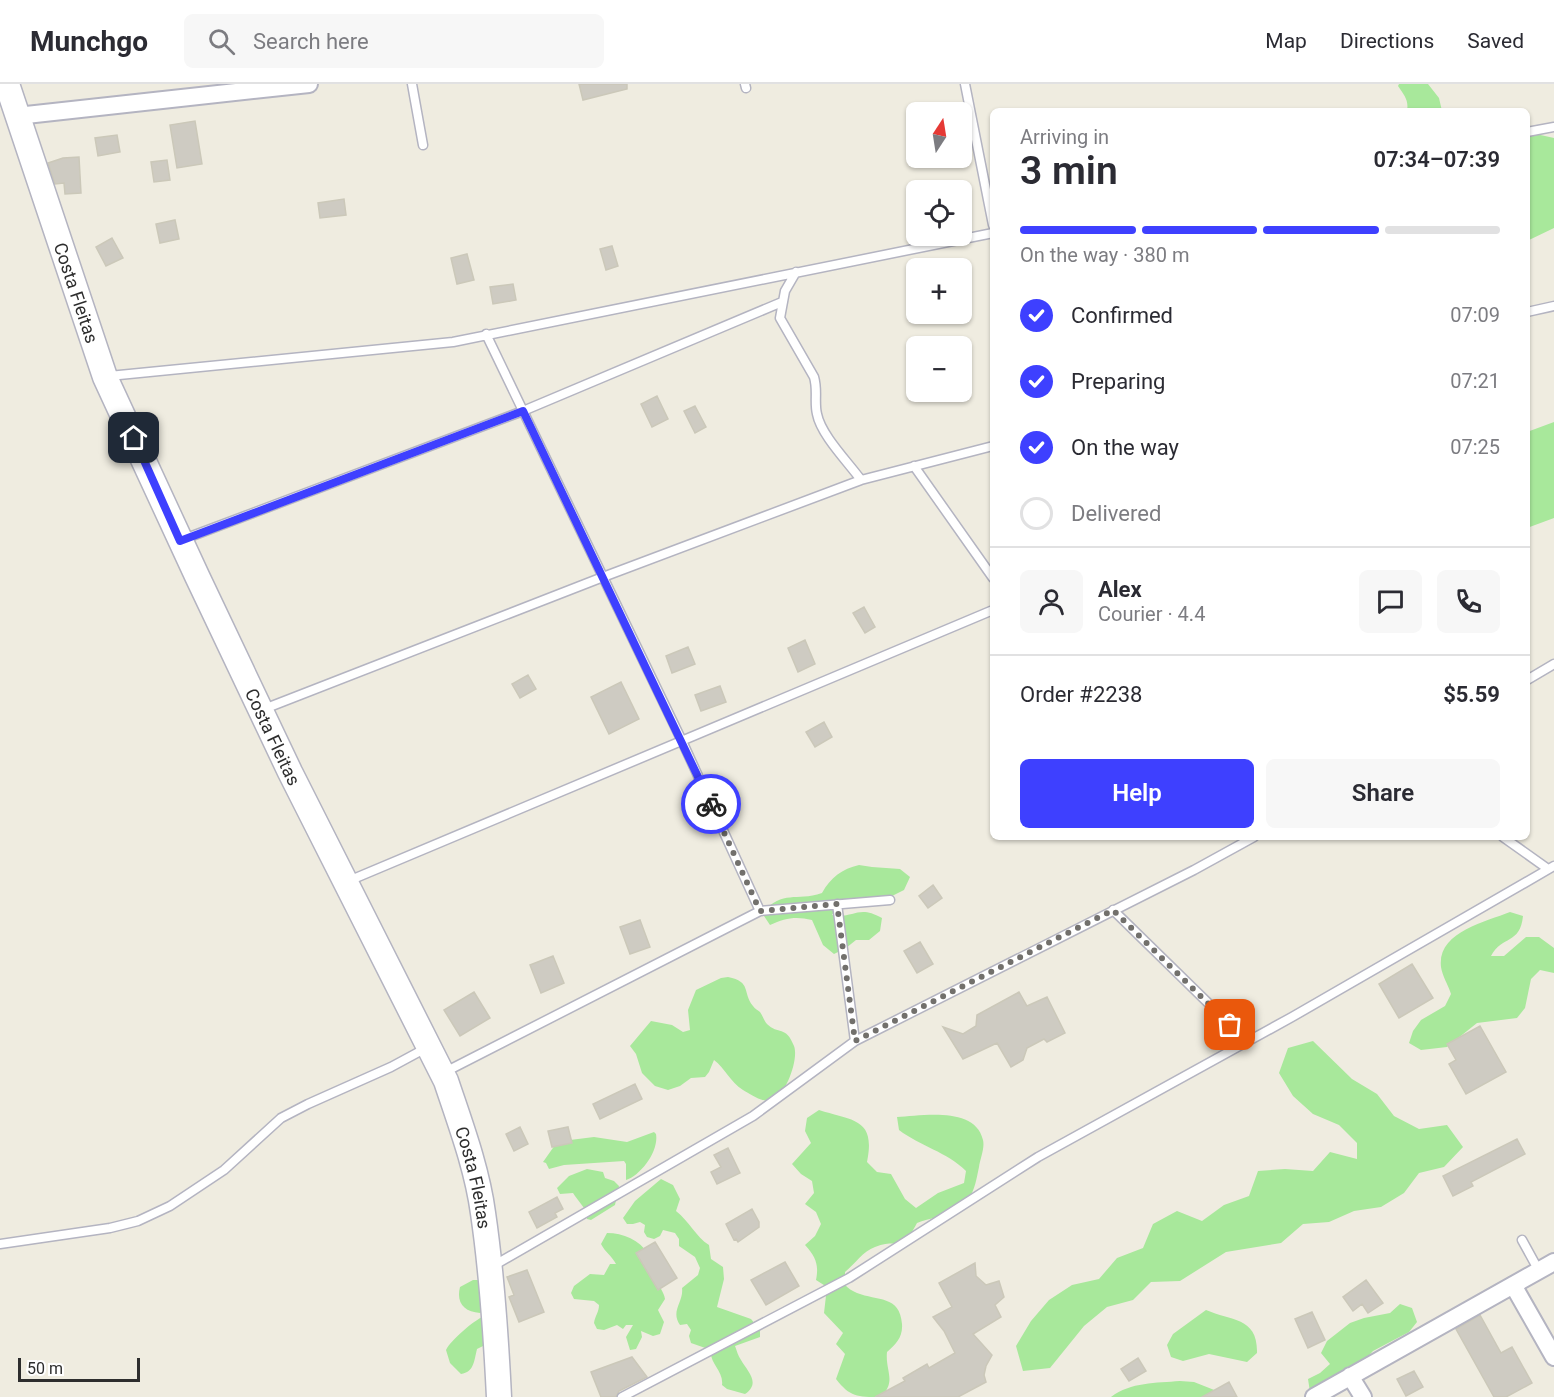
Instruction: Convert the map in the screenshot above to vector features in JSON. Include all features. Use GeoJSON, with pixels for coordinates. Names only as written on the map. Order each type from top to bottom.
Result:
{"type":"FeatureCollection","features":[{"type":"Feature","properties":{"kind":"main road","name":"Costa Fleitas"},"geometry":{"type":"LineString","coordinates":[[7,84],[105,376],[180,541],[261,710],[345,883],[442,1073],[464,1134],[483,1211],[499,1397]]}},
{"type":"Feature","properties":{"kind":"street"},"geometry":{"type":"LineString","coordinates":[[16,116],[309,84]]}},
{"type":"Feature","properties":{"kind":"street"},"geometry":{"type":"LineString","coordinates":[[1314,1397],[1554,1262]]}},
{"type":"Feature","properties":{"kind":"street"},"geometry":{"type":"LineString","coordinates":[[1513,1285],[1554,1357]]}},
{"type":"Feature","properties":{"kind":"street"},"geometry":{"type":"LineString","coordinates":[[1350,1376],[1363,1397]]}},
{"type":"Feature","properties":{"kind":"lane"},"geometry":{"type":"LineString","coordinates":[[412,84],[423,145]]}},
{"type":"Feature","properties":{"kind":"lane"},"geometry":{"type":"LineString","coordinates":[[964,84],[990,210]]}},
{"type":"Feature","properties":{"kind":"lane"},"geometry":{"type":"LineString","coordinates":[[1530,131],[1554,127]]}},
{"type":"Feature","properties":{"kind":"lane"},"geometry":{"type":"LineString","coordinates":[[105,376],[453,342],[990,234]]}},
{"type":"Feature","properties":{"kind":"lane"},"geometry":{"type":"LineString","coordinates":[[796,272],[782,302],[780,318],[814,377],[817,387],[818,419],[861,480]]}},
{"type":"Feature","properties":{"kind":"lane"},"geometry":{"type":"LineString","coordinates":[[180,541],[523,411],[782,302]]}},
{"type":"Feature","properties":{"kind":"lane"},"geometry":{"type":"LineString","coordinates":[[1530,311],[1554,306]]}},
{"type":"Feature","properties":{"kind":"lane"},"geometry":{"type":"LineString","coordinates":[[486,334],[682,741],[760,911]]}},
{"type":"Feature","properties":{"kind":"lane"},"geometry":{"type":"LineString","coordinates":[[261,710],[861,480],[990,447]]}},
{"type":"Feature","properties":{"kind":"lane"},"geometry":{"type":"LineString","coordinates":[[914,466],[990,574]]}},
{"type":"Feature","properties":{"kind":"lane"},"geometry":{"type":"LineString","coordinates":[[345,883],[990,611]]}},
{"type":"Feature","properties":{"kind":"lane"},"geometry":{"type":"LineString","coordinates":[[1530,678],[1554,664]]}},
{"type":"Feature","properties":{"kind":"lane"},"geometry":{"type":"LineString","coordinates":[[489,1268],[753,1116],[855,1041],[1248,840]]}},
{"type":"Feature","properties":{"kind":"lane"},"geometry":{"type":"LineString","coordinates":[[622,1397],[849,1278],[1038,1157],[1247,1041],[1551,867],[1508,840]]}},
{"type":"Feature","properties":{"kind":"lane"},"geometry":{"type":"LineString","coordinates":[[442,1073],[760,911],[890,900]]}},
{"type":"Feature","properties":{"kind":"lane"},"geometry":{"type":"LineString","coordinates":[[837,904],[855,1041]]}},
{"type":"Feature","properties":{"kind":"lane"},"geometry":{"type":"LineString","coordinates":[[1113,910],[1247,1041]]}},
{"type":"Feature","properties":{"kind":"lane"},"geometry":{"type":"LineString","coordinates":[[0,1244],[110,1228],[138,1221],[170,1206],[224,1170],[282,1118],[392,1067],[429,1047]]}},
{"type":"Feature","properties":{"kind":"lane"},"geometry":{"type":"LineString","coordinates":[[1522,1240],[1539,1271]]}},
{"type":"Feature","properties":{"kind":"green space"},"geometry":{"type":"Polygon","coordinates":[[[1399,84],[1428,84],[1439,98],[1441,108],[1407,108],[1407,101],[1399,84]]]}},
{"type":"Feature","properties":{"kind":"green space"},"geometry":{"type":"Polygon","coordinates":[[[1530,133],[1554,138],[1554,228],[1530,240],[1530,133]]]}},
{"type":"Feature","properties":{"kind":"green space"},"geometry":{"type":"Polygon","coordinates":[[[1554,422],[1554,518],[1530,527],[1530,431],[1554,422]]]}},
{"type":"Feature","properties":{"kind":"green space"},"geometry":{"type":"Polygon","coordinates":[[[859,865],[900,869],[910,877],[904,890],[880,902],[839,904],[832,915],[867,912],[882,918],[880,931],[869,940],[856,940],[834,954],[823,945],[812,920],[791,918],[770,925],[762,913],[784,898],[822,893],[838,874],[859,865]]]}},
{"type":"Feature","properties":{"kind":"green space"},"geometry":{"type":"Polygon","coordinates":[[[1510,912],[1523,916],[1518,932],[1495,949],[1491,956],[1504,956],[1526,937],[1539,937],[1554,948],[1554,973],[1540,970],[1531,979],[1525,1008],[1517,1018],[1477,1023],[1447,1047],[1421,1050],[1409,1043],[1413,1031],[1421,1020],[1445,1006],[1451,994],[1441,967],[1442,955],[1447,945],[1465,930],[1510,912]]]}},
{"type":"Feature","properties":{"kind":"green space"},"geometry":{"type":"Polygon","coordinates":[[[728,977],[744,985],[750,1001],[767,1024],[785,1033],[791,1039],[795,1059],[787,1084],[778,1096],[766,1101],[738,1087],[714,1060],[705,1077],[691,1078],[680,1086],[668,1090],[655,1086],[642,1073],[636,1054],[630,1046],[651,1021],[672,1025],[683,1032],[690,1030],[688,1010],[696,990],[728,977]]]}},
{"type":"Feature","properties":{"kind":"green space"},"geometry":{"type":"Polygon","coordinates":[[[1313,1041],[1352,1079],[1377,1094],[1394,1116],[1419,1129],[1447,1125],[1463,1147],[1444,1167],[1419,1173],[1404,1193],[1381,1207],[1354,1211],[1329,1222],[1303,1224],[1281,1243],[1226,1252],[1180,1281],[1151,1282],[1133,1300],[1107,1307],[1084,1326],[1050,1368],[1023,1371],[1016,1346],[1031,1321],[1049,1300],[1072,1285],[1099,1279],[1117,1258],[1143,1248],[1153,1224],[1177,1211],[1202,1221],[1224,1205],[1249,1196],[1258,1171],[1285,1169],[1313,1171],[1330,1152],[1357,1159],[1357,1143],[1339,1125],[1313,1114],[1293,1096],[1279,1073],[1288,1048],[1313,1041]]]}},
{"type":"Feature","properties":{"kind":"green space"},"geometry":{"type":"Polygon","coordinates":[[[819,1110],[852,1120],[865,1129],[869,1148],[867,1162],[877,1172],[891,1174],[905,1199],[916,1208],[938,1193],[964,1183],[966,1171],[959,1164],[899,1130],[897,1117],[946,1115],[959,1118],[970,1122],[978,1129],[983,1140],[975,1186],[967,1201],[947,1214],[917,1223],[903,1242],[883,1244],[871,1249],[845,1272],[845,1285],[857,1293],[892,1304],[900,1315],[901,1333],[896,1343],[887,1352],[889,1381],[881,1397],[866,1397],[850,1393],[836,1379],[845,1354],[836,1344],[843,1333],[824,1313],[827,1287],[816,1280],[816,1261],[805,1245],[815,1236],[821,1224],[816,1212],[805,1204],[814,1193],[812,1181],[792,1164],[811,1143],[805,1131],[807,1118],[819,1110]]]}},
{"type":"Feature","properties":{"kind":"green space"},"geometry":{"type":"Polygon","coordinates":[[[654,1132],[656,1134],[655,1148],[648,1162],[626,1180],[624,1161],[564,1165],[549,1169],[543,1162],[560,1138],[570,1140],[594,1137],[627,1142],[654,1132]]]}},
{"type":"Feature","properties":{"kind":"green space"},"geometry":{"type":"Polygon","coordinates":[[[587,1169],[603,1172],[605,1178],[614,1181],[619,1186],[615,1205],[591,1220],[587,1219],[587,1212],[573,1193],[560,1194],[557,1188],[569,1176],[587,1169]]]}},
{"type":"Feature","properties":{"kind":"green space"},"geometry":{"type":"Polygon","coordinates":[[[661,1179],[673,1185],[680,1199],[676,1211],[709,1245],[711,1259],[723,1267],[724,1279],[717,1307],[751,1319],[760,1330],[760,1337],[735,1346],[752,1377],[752,1386],[745,1394],[727,1389],[722,1385],[721,1375],[712,1359],[711,1350],[691,1343],[689,1336],[691,1330],[687,1324],[680,1325],[677,1320],[682,1288],[698,1275],[700,1268],[695,1257],[679,1246],[679,1239],[675,1233],[663,1230],[660,1236],[654,1239],[647,1237],[644,1232],[645,1225],[640,1222],[627,1224],[623,1218],[635,1201],[661,1179]]]}},
{"type":"Feature","properties":{"kind":"green space"},"geometry":{"type":"Polygon","coordinates":[[[607,1233],[630,1238],[645,1249],[665,1299],[658,1310],[664,1322],[660,1334],[653,1336],[641,1331],[642,1337],[636,1349],[630,1350],[626,1337],[633,1325],[626,1325],[623,1329],[617,1325],[604,1330],[597,1329],[594,1323],[599,1305],[594,1301],[574,1299],[571,1293],[574,1286],[590,1274],[604,1275],[610,1264],[616,1264],[601,1244],[607,1233]]]}},
{"type":"Feature","properties":{"kind":"green space"},"geometry":{"type":"Polygon","coordinates":[[[473,1280],[480,1280],[486,1309],[480,1313],[466,1309],[459,1298],[460,1287],[473,1280]]]}},
{"type":"Feature","properties":{"kind":"green space"},"geometry":{"type":"Polygon","coordinates":[[[1400,1304],[1412,1308],[1417,1322],[1409,1332],[1373,1351],[1347,1379],[1310,1392],[1308,1379],[1320,1373],[1330,1364],[1321,1353],[1327,1341],[1350,1323],[1390,1313],[1400,1304]]]}},
{"type":"Feature","properties":{"kind":"green space"},"geometry":{"type":"Polygon","coordinates":[[[1206,1310],[1248,1326],[1256,1341],[1257,1353],[1247,1362],[1209,1354],[1183,1361],[1171,1357],[1167,1345],[1173,1334],[1206,1310]]]}},
{"type":"Feature","properties":{"kind":"green space"},"geometry":{"type":"Polygon","coordinates":[[[484,1316],[488,1351],[483,1346],[477,1349],[471,1368],[461,1374],[450,1363],[446,1350],[463,1331],[484,1316]]]}},
{"type":"Feature","properties":{"kind":"green space"},"geometry":{"type":"Polygon","coordinates":[[[1180,1381],[1194,1382],[1232,1397],[1111,1397],[1135,1386],[1180,1381]]]}},
{"type":"Feature","properties":{"kind":"building"},"geometry":{"type":"Polygon","coordinates":[[[579,84],[627,84],[627,89],[583,100],[579,84]]]}},
{"type":"Feature","properties":{"kind":"building"},"geometry":{"type":"Polygon","coordinates":[[[195,121],[202,164],[177,168],[170,125],[195,121]]]}},
{"type":"Feature","properties":{"kind":"building"},"geometry":{"type":"Polygon","coordinates":[[[117,135],[120,152],[98,156],[95,138],[117,135]]]}},
{"type":"Feature","properties":{"kind":"building"},"geometry":{"type":"Polygon","coordinates":[[[79,157],[81,193],[65,194],[64,183],[55,184],[48,163],[63,158],[79,157]]]}},
{"type":"Feature","properties":{"kind":"building"},"geometry":{"type":"Polygon","coordinates":[[[167,160],[170,180],[154,182],[151,162],[167,160]]]}},
{"type":"Feature","properties":{"kind":"building"},"geometry":{"type":"Polygon","coordinates":[[[344,199],[346,215],[320,218],[318,203],[344,199]]]}},
{"type":"Feature","properties":{"kind":"building"},"geometry":{"type":"Polygon","coordinates":[[[175,220],[179,239],[160,243],[156,224],[175,220]]]}},
{"type":"Feature","properties":{"kind":"building"},"geometry":{"type":"Polygon","coordinates":[[[112,238],[123,258],[106,266],[96,247],[112,238]]]}},
{"type":"Feature","properties":{"kind":"building"},"geometry":{"type":"Polygon","coordinates":[[[612,246],[618,266],[606,270],[600,249],[612,246]]]}},
{"type":"Feature","properties":{"kind":"building"},"geometry":{"type":"Polygon","coordinates":[[[467,254],[474,280],[457,284],[451,258],[467,254]]]}},
{"type":"Feature","properties":{"kind":"building"},"geometry":{"type":"Polygon","coordinates":[[[513,284],[516,300],[493,304],[490,287],[513,284]]]}},
{"type":"Feature","properties":{"kind":"building"},"geometry":{"type":"Polygon","coordinates":[[[657,396],[668,419],[652,427],[641,404],[657,396]]]}},
{"type":"Feature","properties":{"kind":"building"},"geometry":{"type":"Polygon","coordinates":[[[695,406],[706,427],[695,433],[684,411],[695,406]]]}},
{"type":"Feature","properties":{"kind":"building"},"geometry":{"type":"Polygon","coordinates":[[[864,607],[875,627],[865,633],[853,613],[864,607]]]}},
{"type":"Feature","properties":{"kind":"building"},"geometry":{"type":"Polygon","coordinates":[[[805,640],[815,664],[798,672],[788,648],[805,640]]]}},
{"type":"Feature","properties":{"kind":"building"},"geometry":{"type":"Polygon","coordinates":[[[688,647],[695,664],[672,673],[666,656],[688,647]]]}},
{"type":"Feature","properties":{"kind":"building"},"geometry":{"type":"Polygon","coordinates":[[[528,675],[536,689],[520,698],[512,684],[528,675]]]}},
{"type":"Feature","properties":{"kind":"building"},"geometry":{"type":"Polygon","coordinates":[[[621,682],[639,719],[609,734],[591,697],[621,682]]]}},
{"type":"Feature","properties":{"kind":"building"},"geometry":{"type":"Polygon","coordinates":[[[720,686],[726,702],[701,711],[695,695],[720,686]]]}},
{"type":"Feature","properties":{"kind":"building"},"geometry":{"type":"Polygon","coordinates":[[[824,722],[832,737],[815,747],[806,732],[824,722]]]}},
{"type":"Feature","properties":{"kind":"building"},"geometry":{"type":"Polygon","coordinates":[[[933,885],[942,898],[928,908],[919,896],[933,885]]]}},
{"type":"Feature","properties":{"kind":"building"},"geometry":{"type":"Polygon","coordinates":[[[640,920],[650,947],[630,954],[620,927],[640,920]]]}},
{"type":"Feature","properties":{"kind":"building"},"geometry":{"type":"Polygon","coordinates":[[[920,942],[933,964],[917,973],[904,951],[920,942]]]}},
{"type":"Feature","properties":{"kind":"building"},"geometry":{"type":"Polygon","coordinates":[[[553,956],[564,983],[541,993],[530,965],[553,956]]]}},
{"type":"Feature","properties":{"kind":"building"},"geometry":{"type":"Polygon","coordinates":[[[1412,964],[1433,998],[1399,1018],[1379,984],[1412,964]]]}},
{"type":"Feature","properties":{"kind":"building"},"geometry":{"type":"Polygon","coordinates":[[[474,992],[490,1018],[460,1036],[444,1010],[474,992]]]}},
{"type":"Feature","properties":{"kind":"building"},"geometry":{"type":"Polygon","coordinates":[[[1019,992],[1027,1006],[1047,997],[1065,1033],[1047,1042],[1044,1039],[1027,1048],[1023,1060],[1011,1067],[997,1043],[963,1059],[943,1027],[963,1034],[976,1026],[977,1015],[1019,992]]]}},
{"type":"Feature","properties":{"kind":"building"},"geometry":{"type":"Polygon","coordinates":[[[1480,1026],[1506,1072],[1466,1094],[1449,1064],[1456,1060],[1447,1044],[1480,1026]]]}},
{"type":"Feature","properties":{"kind":"building"},"geometry":{"type":"Polygon","coordinates":[[[635,1084],[642,1099],[600,1119],[593,1104],[635,1084]]]}},
{"type":"Feature","properties":{"kind":"building"},"geometry":{"type":"Polygon","coordinates":[[[520,1127],[528,1144],[514,1151],[506,1134],[520,1127]]]}},
{"type":"Feature","properties":{"kind":"building"},"geometry":{"type":"Polygon","coordinates":[[[568,1127],[572,1143],[552,1147],[548,1131],[568,1127]]]}},
{"type":"Feature","properties":{"kind":"building"},"geometry":{"type":"Polygon","coordinates":[[[1517,1139],[1525,1154],[1471,1182],[1473,1186],[1453,1196],[1443,1176],[1517,1139]]]}},
{"type":"Feature","properties":{"kind":"building"},"geometry":{"type":"Polygon","coordinates":[[[728,1148],[740,1173],[717,1184],[711,1172],[721,1167],[714,1155],[728,1148]]]}},
{"type":"Feature","properties":{"kind":"building"},"geometry":{"type":"Polygon","coordinates":[[[557,1197],[563,1209],[555,1213],[557,1217],[537,1228],[529,1212],[557,1197]]]}},
{"type":"Feature","properties":{"kind":"building"},"geometry":{"type":"Polygon","coordinates":[[[752,1209],[759,1222],[759,1227],[738,1242],[734,1240],[726,1224],[752,1209]]]}},
{"type":"Feature","properties":{"kind":"building"},"geometry":{"type":"Polygon","coordinates":[[[655,1242],[677,1278],[658,1290],[636,1253],[655,1242]]]}},
{"type":"Feature","properties":{"kind":"building"},"geometry":{"type":"Polygon","coordinates":[[[785,1262],[799,1286],[766,1305],[751,1280],[785,1262]]]}},
{"type":"Feature","properties":{"kind":"building"},"geometry":{"type":"Polygon","coordinates":[[[975,1263],[976,1276],[986,1285],[999,1281],[1004,1297],[995,1305],[1001,1317],[973,1334],[992,1355],[984,1375],[986,1382],[958,1397],[875,1397],[905,1381],[903,1378],[927,1364],[929,1368],[955,1353],[944,1331],[933,1317],[952,1307],[939,1283],[975,1263]]]}},
{"type":"Feature","properties":{"kind":"building"},"geometry":{"type":"Polygon","coordinates":[[[527,1270],[544,1312],[519,1322],[509,1297],[514,1295],[507,1277],[527,1270]]]}},
{"type":"Feature","properties":{"kind":"building"},"geometry":{"type":"Polygon","coordinates":[[[1366,1280],[1383,1303],[1368,1313],[1362,1304],[1353,1311],[1343,1297],[1366,1280]]]}},
{"type":"Feature","properties":{"kind":"building"},"geometry":{"type":"Polygon","coordinates":[[[1312,1312],[1325,1340],[1308,1348],[1295,1319],[1312,1312]]]}},
{"type":"Feature","properties":{"kind":"building"},"geometry":{"type":"Polygon","coordinates":[[[1480,1315],[1501,1353],[1512,1347],[1532,1383],[1506,1397],[1494,1397],[1456,1329],[1480,1315]]]}},
{"type":"Feature","properties":{"kind":"building"},"geometry":{"type":"Polygon","coordinates":[[[632,1357],[647,1377],[619,1391],[616,1397],[601,1397],[591,1372],[632,1357]]]}},
{"type":"Feature","properties":{"kind":"building"},"geometry":{"type":"Polygon","coordinates":[[[1138,1358],[1146,1371],[1129,1381],[1121,1369],[1138,1358]]]}},
{"type":"Feature","properties":{"kind":"building"},"geometry":{"type":"Polygon","coordinates":[[[1414,1371],[1423,1387],[1406,1396],[1397,1379],[1414,1371]]]}},
{"type":"Feature","properties":{"kind":"building"},"geometry":{"type":"Polygon","coordinates":[[[1229,1382],[1237,1397],[1202,1397],[1229,1382]]]}},
{"type":"Feature","properties":{"kind":"way so far"},"geometry":{"type":"LineString","coordinates":[[711,804],[760,911],[837,904],[855,1041],[1113,910],[1230,1025]]}},
{"type":"Feature","properties":{"kind":"route"},"geometry":{"type":"LineString","coordinates":[[134,438],[180,541],[523,411],[711,804]]}}]}
